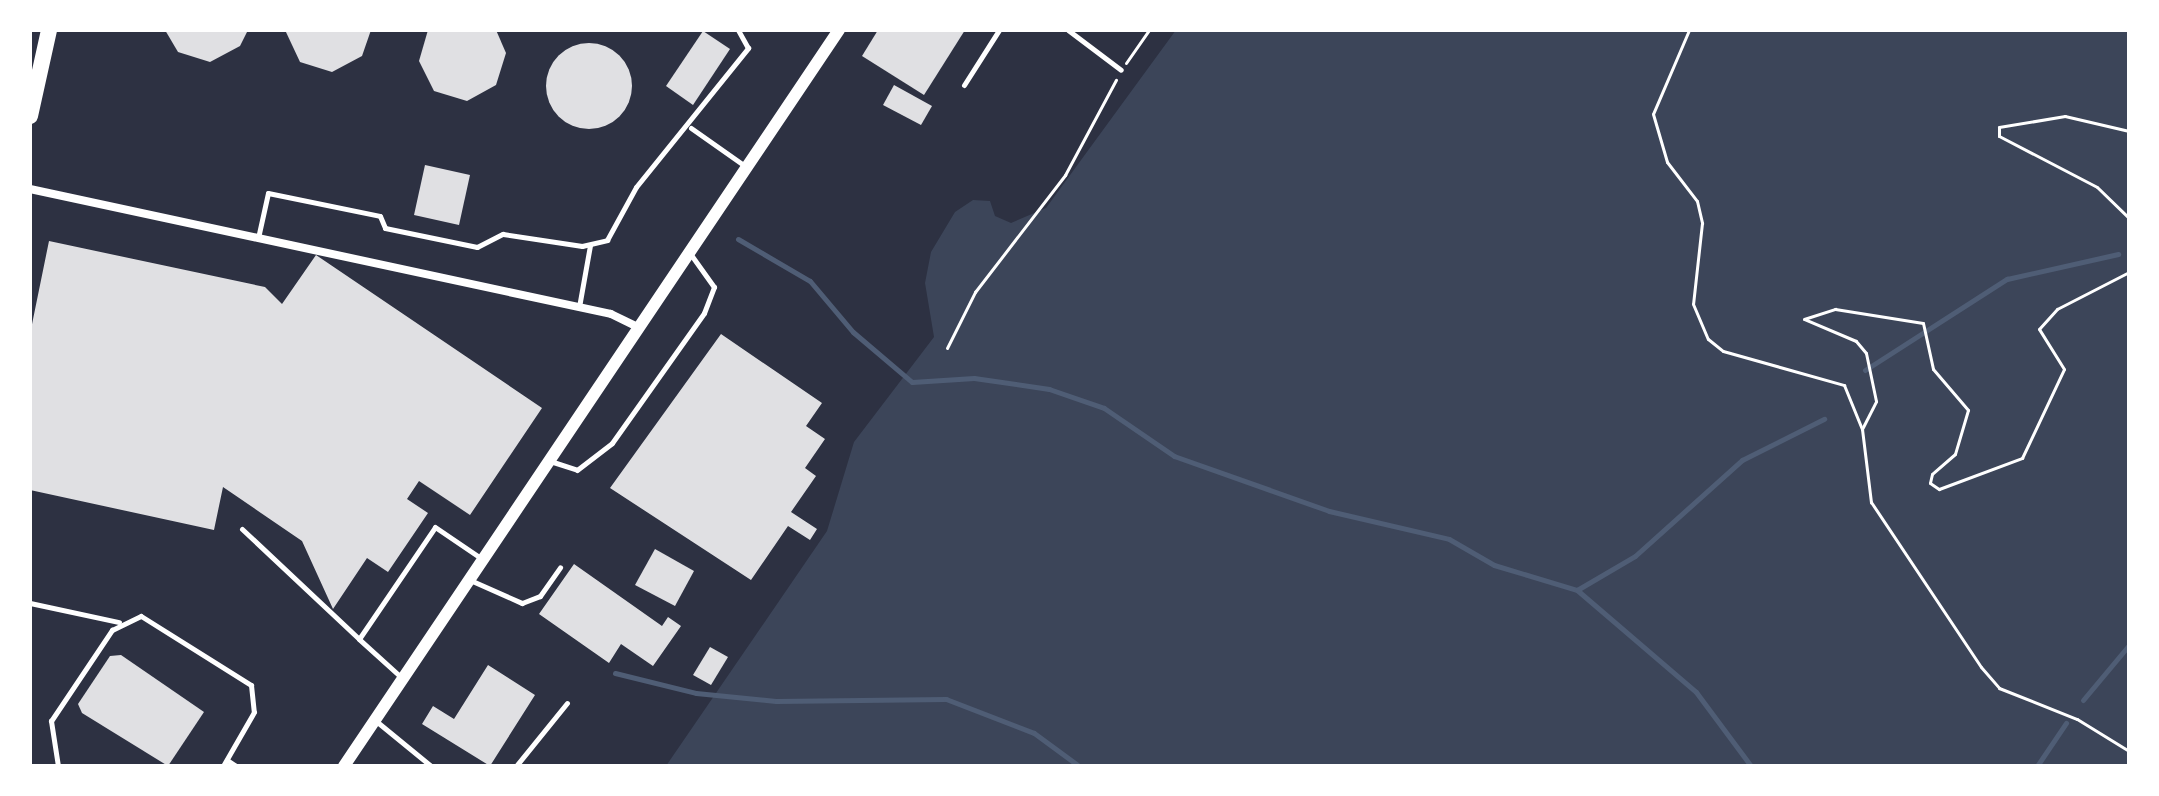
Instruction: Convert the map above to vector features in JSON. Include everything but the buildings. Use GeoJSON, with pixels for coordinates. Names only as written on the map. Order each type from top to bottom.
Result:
{"type":"FeatureCollection","features":[{"type":"Feature","properties":{"kind":"highway"},"geometry":{"type":"LineString","coordinates":[[30,116],[49,30]]}},
{"type":"Feature","properties":{"kind":"main road"},"geometry":{"type":"LineString","coordinates":[[344,766],[839,30]]}},
{"type":"Feature","properties":{"kind":"street"},"geometry":{"type":"LineString","coordinates":[[30,189],[579,307],[638,327]]}},
{"type":"Feature","properties":{"kind":"lane"},"geometry":{"type":"LineString","coordinates":[[258,238],[268,193],[380,216],[385,228],[477,247],[503,234],[590,244],[607,240],[636,187],[690,128],[748,48],[738,30]]}},
{"type":"Feature","properties":{"kind":"lane"},"geometry":{"type":"LineString","coordinates":[[964,85],[999,30]]}},
{"type":"Feature","properties":{"kind":"lane"},"geometry":{"type":"LineString","coordinates":[[1068,30],[1121,70]]}},
{"type":"Feature","properties":{"kind":"lane"},"geometry":{"type":"LineString","coordinates":[[690,128],[746,167]]}},
{"type":"Feature","properties":{"kind":"lane"},"geometry":{"type":"LineString","coordinates":[[579,307],[590,244]]}},
{"type":"Feature","properties":{"kind":"lane"},"geometry":{"type":"LineString","coordinates":[[549,461],[577,470],[612,443],[704,313],[714,287],[688,252]]}},
{"type":"Feature","properties":{"kind":"lane"},"geometry":{"type":"LineString","coordinates":[[359,639],[435,527],[483,559]]}},
{"type":"Feature","properties":{"kind":"lane"},"geometry":{"type":"LineString","coordinates":[[242,529],[403,678]]}},
{"type":"Feature","properties":{"kind":"lane"},"geometry":{"type":"LineString","coordinates":[[469,579],[522,603],[540,596],[560,567]]}},
{"type":"Feature","properties":{"kind":"lane"},"geometry":{"type":"LineString","coordinates":[[30,603],[120,622],[152,618],[251,685],[254,712],[223,766]]}},
{"type":"Feature","properties":{"kind":"lane"},"geometry":{"type":"LineString","coordinates":[[58,766],[51,721],[120,622]]}},
{"type":"Feature","properties":{"kind":"lane"},"geometry":{"type":"LineString","coordinates":[[516,766],[567,703]]}},
{"type":"Feature","properties":{"kind":"lane"},"geometry":{"type":"LineString","coordinates":[[375,720],[431,766]]}},
{"type":"Feature","properties":{"kind":"lane"},"geometry":{"type":"LineString","coordinates":[[227,760],[236,766]]}},
{"type":"Feature","properties":{"kind":"path"},"geometry":{"type":"LineString","coordinates":[[947,348],[975,292],[1073,163],[1121,70],[1149,30]]}},
{"type":"Feature","properties":{"kind":"path"},"geometry":{"type":"LineString","coordinates":[[1689,30],[1653,114],[1655,138],[1697,201],[1702,223],[1692,286],[1697,321],[1723,351],[1844,385],[1862,429],[1871,502],[1981,667],[1999,688],[2077,719],[2129,751]]}},
{"type":"Feature","properties":{"kind":"path"},"geometry":{"type":"LineString","coordinates":[[2129,131],[2065,116],[1999,127],[1999,136],[2097,187],[2129,218]]}},
{"type":"Feature","properties":{"kind":"path"},"geometry":{"type":"LineString","coordinates":[[1862,429],[1876,401],[1866,353],[1856,341],[1804,319],[1835,309],[1923,323],[1933,369],[1968,410],[1955,454],[1932,474],[1939,489],[2022,458],[2064,369],[2039,329],[2057,309],[2129,272]]}},
{"type":"Feature","properties":{"kind":"shaded area"},"geometry":{"type":"Polygon","coordinates":[[[1176,30],[2129,30],[2129,766],[666,766],[827,531],[854,442],[934,337],[925,283],[931,252],[955,212],[973,200],[990,201],[995,216],[1011,223],[1046,208],[1176,30]]]}},
{"type":"Feature","properties":{"kind":"waterway"},"geometry":{"type":"LineString","coordinates":[[738,239],[810,281],[853,332],[912,382],[974,378],[1049,389],[1104,408],[1174,456],[1329,511],[1449,539],[1494,565],[1577,590],[1696,692],[1751,766]]}},
{"type":"Feature","properties":{"kind":"waterway"},"geometry":{"type":"LineString","coordinates":[[1865,370],[2007,279],[2118,254]]}},
{"type":"Feature","properties":{"kind":"waterway"},"geometry":{"type":"LineString","coordinates":[[1577,590],[1635,556],[1742,460],[1824,419]]}},
{"type":"Feature","properties":{"kind":"waterway"},"geometry":{"type":"LineString","coordinates":[[2083,700],[2129,645]]}},
{"type":"Feature","properties":{"kind":"waterway"},"geometry":{"type":"LineString","coordinates":[[615,673],[696,693],[776,701],[946,699],[1034,733],[1079,766]]}},
{"type":"Feature","properties":{"kind":"waterway"},"geometry":{"type":"LineString","coordinates":[[2037,766],[2066,723]]}}]}
